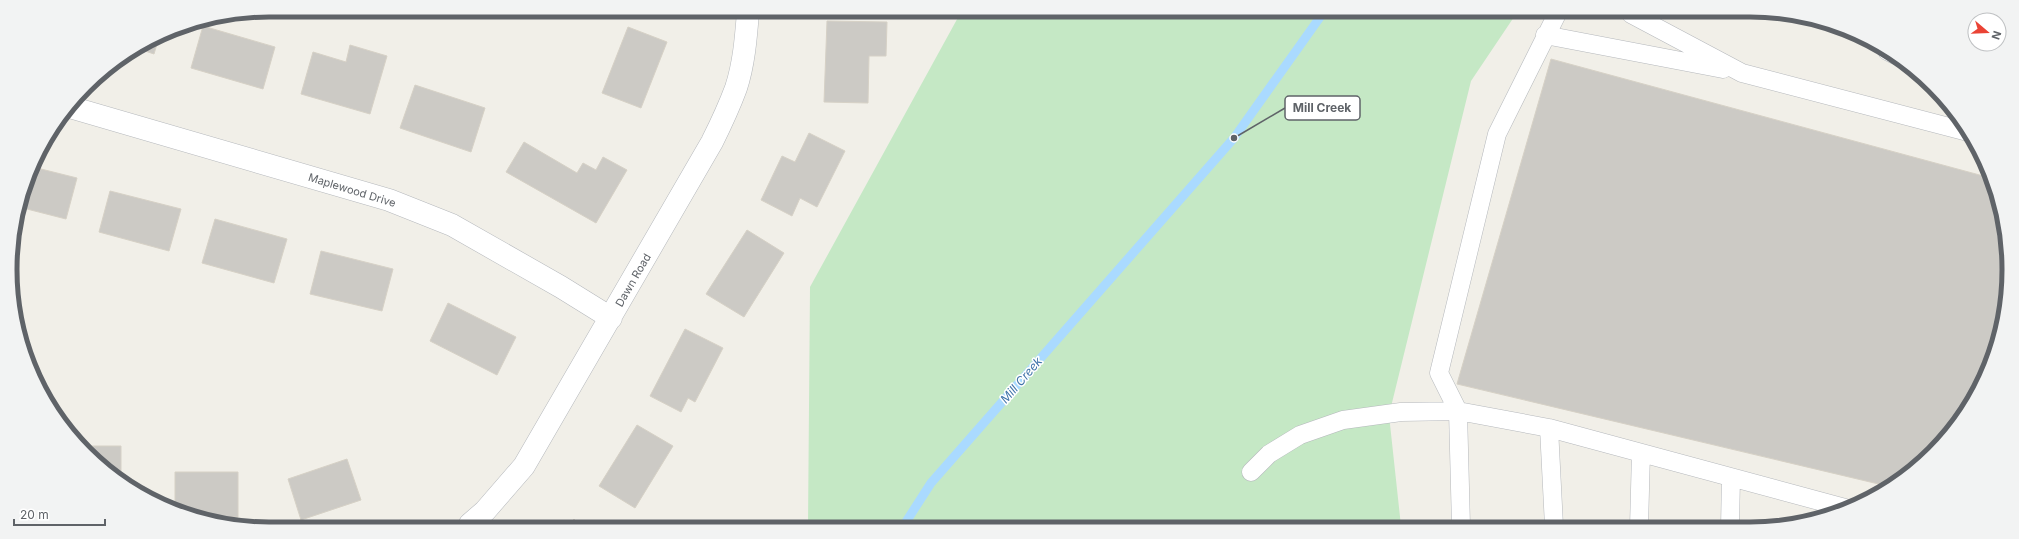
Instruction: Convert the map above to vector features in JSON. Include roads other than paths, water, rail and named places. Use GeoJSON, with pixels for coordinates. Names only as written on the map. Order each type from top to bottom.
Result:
{"type":"FeatureCollection","features":[{"type":"Feature","properties":{"kind":"street","name":"Dawn Road"},"geometry":{"type":"LineString","coordinates":[[472,522],[485,511],[524,466],[611,318],[726,115],[739,73],[745,45],[748,17]]}},
{"type":"Feature","properties":{"kind":"street","name":"Maplewood Drive"},"geometry":{"type":"LineString","coordinates":[[75,109],[389,200],[452,225],[561,287],[611,318]]}},
{"type":"Feature","properties":{"kind":"lane"},"geometry":{"type":"LineString","coordinates":[[1460,522],[1458,411],[1439,373],[1497,134],[1555,17]]}},
{"type":"Feature","properties":{"kind":"lane"},"geometry":{"type":"LineString","coordinates":[[1637,17],[1742,73]]}},
{"type":"Feature","properties":{"kind":"lane"},"geometry":{"type":"LineString","coordinates":[[1545,35],[1742,73],[1960,130]]}},
{"type":"Feature","properties":{"kind":"lane"},"geometry":{"type":"LineString","coordinates":[[1251,472],[1269,454],[1300,435],[1343,420],[1401,412],[1458,411],[1549,428],[1731,477],[1821,509],[1832,509]]}},
{"type":"Feature","properties":{"kind":"lane"},"geometry":{"type":"LineString","coordinates":[[1549,428],[1554,522]]}},
{"type":"Feature","properties":{"kind":"lane"},"geometry":{"type":"LineString","coordinates":[[1639,522],[1641,453]]}},
{"type":"Feature","properties":{"kind":"lane"},"geometry":{"type":"LineString","coordinates":[[1730,522],[1731,477]]}},
{"type":"Feature","properties":{"kind":"waterway","name":"Mill Creek"},"geometry":{"type":"LineString","coordinates":[[906,522],[931,483],[1234,138],[1320,17]]}},
{"type":"Feature","properties":{"kind":"place","name":"Mill Creek"},"geometry":{"type":"Point","coordinates":[1234,138]}}]}
